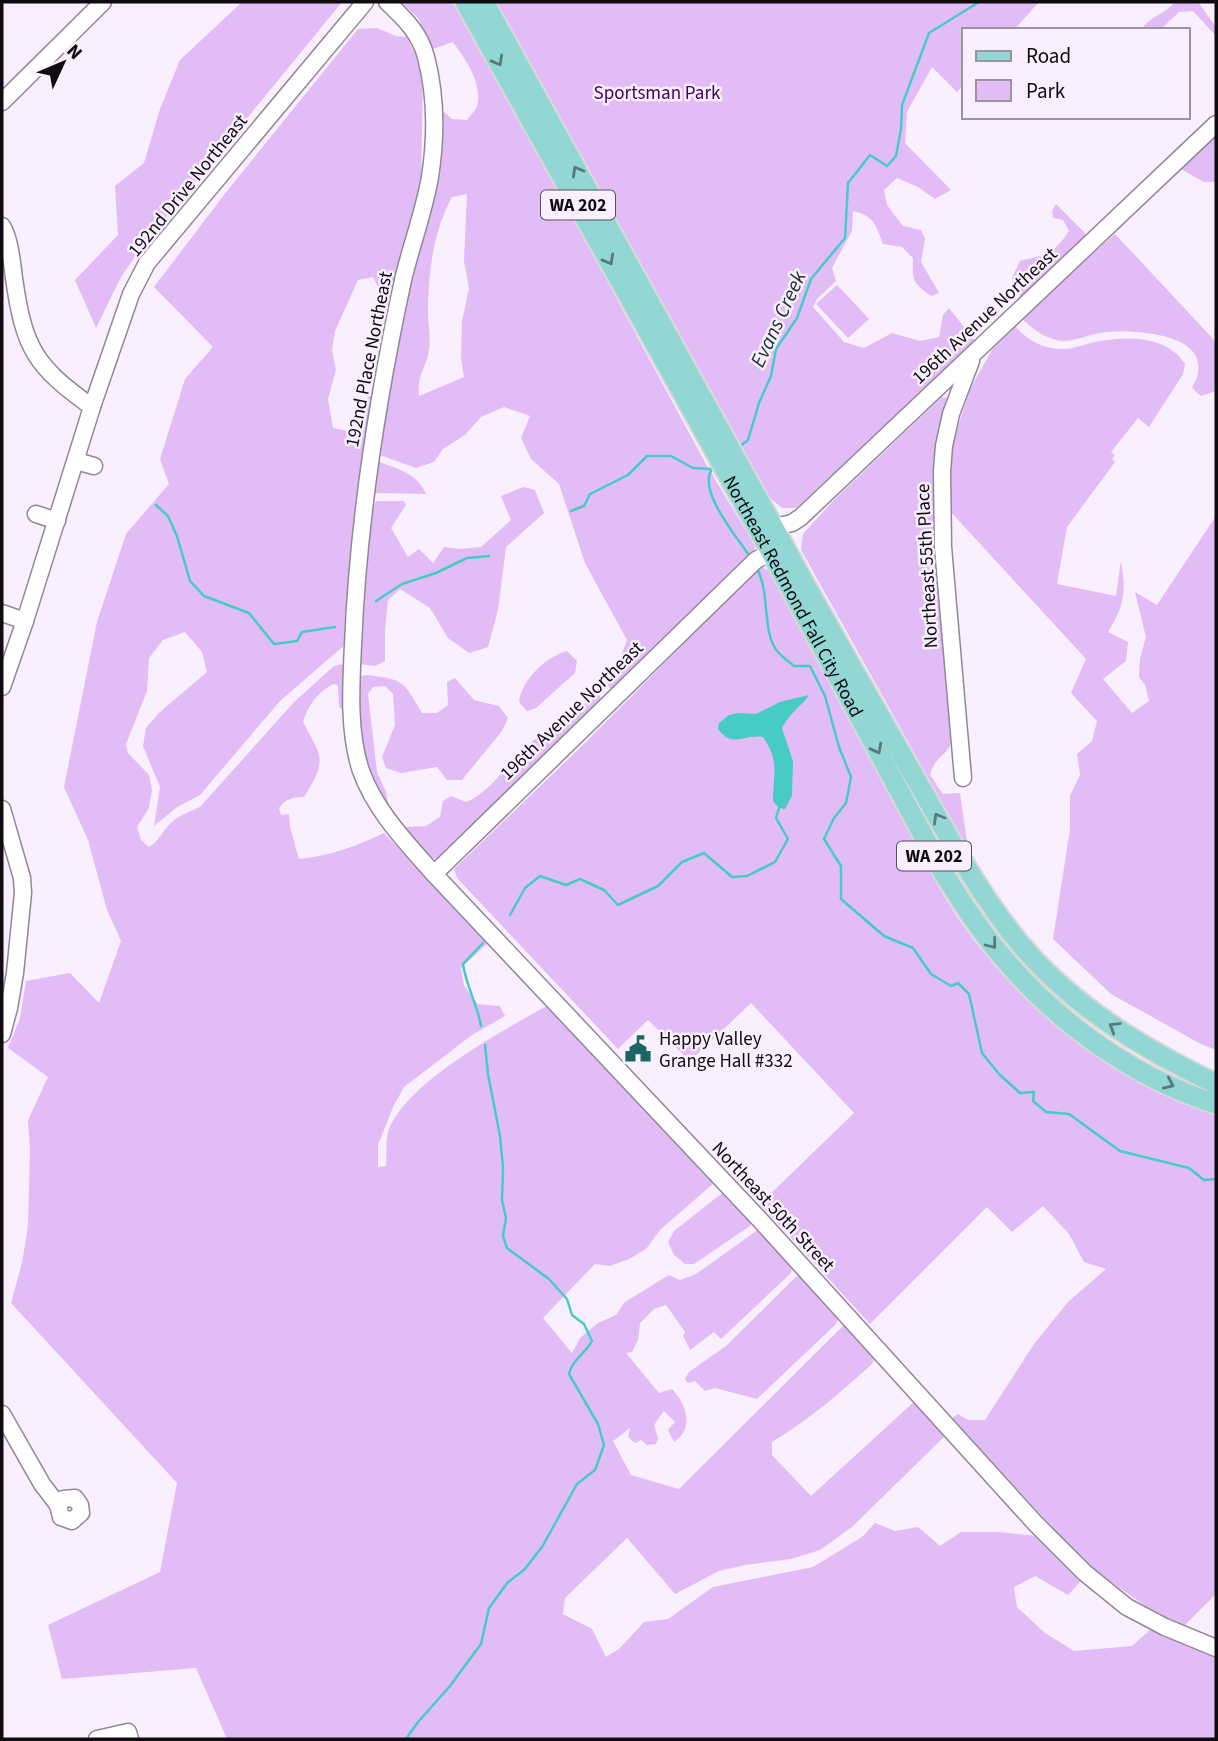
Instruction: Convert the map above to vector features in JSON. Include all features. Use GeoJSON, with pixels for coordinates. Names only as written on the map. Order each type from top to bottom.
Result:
{"type":"FeatureCollection","features":[{"type":"Feature","properties":{"kind":"main road","name":"Northeast Redmond Fall City Road"},"geometry":{"type":"LineString","coordinates":[[465,2],[722,449]]}},
{"type":"Feature","properties":{"kind":"main road","name":"Northeast Redmond Fall City Road"},"geometry":{"type":"LineString","coordinates":[[484,2],[738,478],[775,527],[964,863],[992,907],[1023,947],[1055,980],[1103,1020],[1161,1057],[1216,1084]]}},
{"type":"Feature","properties":{"kind":"main road","name":"Northeast Redmond Fall City Road"},"geometry":{"type":"LineString","coordinates":[[738,478],[751,516],[759,561],[973,919],[1006,962],[1039,996],[1090,1039],[1149,1076],[1216,1104]]}},
{"type":"Feature","properties":{"kind":"main road"},"geometry":{"type":"LineString","coordinates":[[751,516],[775,527]]}},
{"type":"Feature","properties":{"kind":"main road"},"geometry":{"type":"LineString","coordinates":[[759,561],[794,563]]}},
{"type":"Feature","properties":{"kind":"street"},"geometry":{"type":"LineString","coordinates":[[2,102],[103,2]]}},
{"type":"Feature","properties":{"kind":"street","name":"192nd Drive Northeast"},"geometry":{"type":"LineString","coordinates":[[2,687],[131,294],[148,263],[365,2]]}},
{"type":"Feature","properties":{"kind":"street","name":"192nd Place Northeast"},"geometry":{"type":"LineString","coordinates":[[354,740],[351,679],[354,606],[367,474],[404,279],[429,179],[433,142],[433,106],[426,56],[414,30],[387,2]]}},
{"type":"Feature","properties":{"kind":"street","name":"196th Avenue Northeast"},"geometry":{"type":"LineString","coordinates":[[775,527],[792,523],[801,517],[1216,124]]}},
{"type":"Feature","properties":{"kind":"street"},"geometry":{"type":"LineString","coordinates":[[2,226],[12,268],[17,309],[29,344],[54,380],[92,407]]}},
{"type":"Feature","properties":{"kind":"street","name":"Northeast 55th Place"},"geometry":{"type":"LineString","coordinates":[[963,779],[943,547],[942,471],[951,414],[973,355]]}},
{"type":"Feature","properties":{"kind":"street"},"geometry":{"type":"LineString","coordinates":[[76,461],[94,466]]}},
{"type":"Feature","properties":{"kind":"street"},"geometry":{"type":"LineString","coordinates":[[36,514],[57,521]]}},
{"type":"Feature","properties":{"kind":"street","name":"196th Avenue Northeast"},"geometry":{"type":"LineString","coordinates":[[434,874],[759,561]]}},
{"type":"Feature","properties":{"kind":"street"},"geometry":{"type":"LineString","coordinates":[[2,613],[25,621]]}},
{"type":"Feature","properties":{"kind":"street","name":"Northeast 50th Street"},"geometry":{"type":"LineString","coordinates":[[354,740],[361,770],[386,819],[434,874],[752,1212],[1035,1523],[1085,1573],[1127,1607],[1216,1648]]}},
{"type":"Feature","properties":{"kind":"street"},"geometry":{"type":"LineString","coordinates":[[2,809],[22,878],[23,893],[15,973],[2,1034]]}},
{"type":"Feature","properties":{"kind":"street"},"geometry":{"type":"LineString","coordinates":[[2,1414],[42,1484],[58,1505]]}},
{"type":"Feature","properties":{"kind":"street"},"geometry":{"type":"LineString","coordinates":[[97,1739],[128,1732],[130,1739]]}},
{"type":"Feature","properties":{"kind":"green space"},"geometry":{"type":"Polygon","coordinates":[[[242,2],[342,2],[142,247],[121,277],[96,328],[75,280],[118,235],[115,186],[144,163],[160,109],[180,60],[242,2]]]}},
{"type":"Feature","properties":{"kind":"green space"},"geometry":{"type":"Polygon","coordinates":[[[401,2],[452,2],[706,464],[755,546],[754,553],[617,686],[610,689],[604,678],[607,669],[617,667],[627,640],[585,563],[559,484],[531,459],[521,438],[530,416],[504,407],[481,417],[465,435],[443,449],[434,462],[416,468],[380,455],[376,447],[438,111],[443,111],[452,119],[467,120],[476,108],[478,97],[472,72],[453,42],[433,49],[418,18],[401,2]],[[467,194],[452,197],[436,238],[429,282],[430,345],[420,376],[419,396],[464,377],[461,358],[462,321],[469,288],[464,261],[467,194]]]}},
{"type":"Feature","properties":{"kind":"green space","name":"Sportsman Park"},"geometry":{"type":"Polygon","coordinates":[[[497,2],[1039,2],[1016,28],[962,28],[962,86],[957,92],[932,67],[907,112],[905,143],[951,190],[935,199],[918,187],[897,178],[884,190],[887,205],[903,226],[921,230],[925,239],[921,262],[939,293],[931,296],[920,288],[914,277],[913,258],[902,247],[883,244],[873,222],[853,211],[852,231],[832,268],[836,281],[817,299],[813,307],[844,342],[864,348],[892,333],[920,341],[939,337],[943,315],[949,308],[976,342],[796,508],[782,508],[771,499],[497,2]]]}},
{"type":"Feature","properties":{"kind":"green space"},"geometry":{"type":"Polygon","coordinates":[[[1175,2],[1198,2],[1216,27],[1216,36],[1193,11],[1179,12],[1162,28],[1143,28],[1175,2]]]}},
{"type":"Feature","properties":{"kind":"green space"},"geometry":{"type":"Polygon","coordinates":[[[377,28],[396,36],[407,37],[423,71],[421,186],[403,248],[393,305],[386,302],[373,277],[358,280],[335,331],[332,350],[336,370],[328,399],[333,428],[358,433],[368,396],[374,396],[347,643],[280,701],[200,795],[177,807],[154,826],[160,787],[143,746],[146,728],[160,712],[207,672],[202,652],[185,632],[163,640],[149,658],[147,691],[126,744],[128,753],[149,775],[152,790],[149,808],[137,827],[141,840],[149,847],[176,819],[200,807],[294,702],[334,666],[342,664],[346,673],[344,711],[339,707],[338,685],[333,684],[314,700],[303,722],[320,760],[316,775],[304,797],[290,799],[279,808],[281,815],[289,814],[299,859],[343,850],[384,833],[489,942],[461,968],[464,985],[477,1004],[500,1006],[505,1016],[472,1035],[404,1087],[378,1145],[378,1167],[386,1166],[389,1129],[416,1093],[459,1058],[548,1005],[714,1183],[661,1229],[646,1249],[610,1266],[595,1264],[543,1318],[572,1353],[580,1338],[598,1323],[616,1315],[625,1302],[669,1275],[680,1280],[696,1274],[759,1229],[793,1265],[791,1273],[721,1339],[714,1332],[690,1350],[683,1336],[685,1332],[666,1305],[654,1309],[640,1323],[638,1340],[632,1352],[626,1353],[659,1393],[672,1389],[684,1409],[686,1423],[685,1430],[674,1442],[668,1430],[675,1422],[664,1411],[654,1425],[658,1438],[656,1444],[647,1445],[641,1440],[635,1443],[628,1437],[630,1428],[613,1441],[631,1475],[679,1489],[843,1326],[849,1326],[876,1357],[872,1364],[824,1406],[772,1442],[772,1455],[811,1496],[916,1400],[947,1434],[852,1527],[820,1550],[791,1559],[719,1571],[675,1594],[627,1538],[565,1598],[563,1614],[592,1629],[606,1657],[620,1648],[644,1622],[668,1619],[713,1587],[813,1567],[862,1537],[875,1523],[895,1531],[918,1527],[940,1546],[961,1532],[1037,1536],[1082,1580],[1068,1595],[1035,1576],[1014,1587],[1017,1607],[1045,1633],[1074,1651],[1132,1646],[1150,1630],[1216,1657],[1216,1739],[227,1739],[196,1668],[62,1679],[48,1625],[160,1572],[177,1483],[11,1303],[22,1263],[28,1226],[28,1120],[48,1077],[8,1048],[20,1018],[26,981],[70,973],[99,1003],[121,941],[107,910],[88,840],[64,787],[97,622],[126,534],[169,484],[160,459],[185,379],[213,347],[154,287],[227,191],[358,29],[377,28]]]}},
{"type":"Feature","properties":{"kind":"green space"},"geometry":{"type":"Polygon","coordinates":[[[1216,134],[1216,182],[1204,182],[1181,169],[1216,134]]]}},
{"type":"Feature","properties":{"kind":"green space"},"geometry":{"type":"Polygon","coordinates":[[[1056,204],[1085,233],[1085,240],[1023,297],[1015,293],[1012,278],[1020,261],[1049,252],[1059,245],[1069,231],[1063,220],[1053,218],[1052,211],[1056,204]]]}},
{"type":"Feature","properties":{"kind":"green space"},"geometry":{"type":"Polygon","coordinates":[[[1115,234],[1216,342],[1216,391],[1201,396],[1192,388],[1198,374],[1197,359],[1190,349],[1179,341],[1148,333],[1117,332],[1063,341],[1040,333],[1021,318],[1115,234]]]}},
{"type":"Feature","properties":{"kind":"green space"},"geometry":{"type":"Polygon","coordinates":[[[837,285],[869,319],[848,338],[816,304],[837,285]]]}},
{"type":"Feature","properties":{"kind":"green space"},"geometry":{"type":"Polygon","coordinates":[[[1015,326],[1036,343],[1056,349],[1112,339],[1147,340],[1168,348],[1185,364],[1183,374],[1149,427],[1138,418],[1111,452],[1115,455],[1112,459],[1115,462],[1067,527],[1057,584],[1116,596],[1121,561],[1123,598],[1108,632],[1128,642],[1126,661],[1103,679],[1132,713],[1149,701],[1145,685],[1139,677],[1140,658],[1146,637],[1135,592],[1157,605],[1216,516],[1216,1050],[1111,994],[1053,939],[1070,829],[1070,796],[1080,775],[1077,754],[1092,741],[1097,721],[1071,693],[1086,659],[949,510],[949,464],[971,387],[992,350],[1015,326]]]}},
{"type":"Feature","properties":{"kind":"green space"},"geometry":{"type":"Polygon","coordinates":[[[942,397],[948,398],[949,404],[936,541],[937,586],[953,737],[930,775],[943,794],[960,793],[968,849],[801,550],[803,534],[833,501],[942,397]]]}},
{"type":"Feature","properties":{"kind":"green space"},"geometry":{"type":"Polygon","coordinates":[[[379,462],[412,476],[426,494],[372,491],[374,465],[379,462]]]}},
{"type":"Feature","properties":{"kind":"green space"},"geometry":{"type":"Polygon","coordinates":[[[523,487],[535,490],[544,513],[506,547],[498,610],[488,647],[469,653],[448,638],[430,608],[400,589],[388,600],[385,661],[375,666],[360,664],[370,509],[377,501],[404,501],[406,505],[391,528],[408,557],[419,549],[433,563],[444,547],[481,547],[511,520],[501,496],[523,487]]]}},
{"type":"Feature","properties":{"kind":"green space"},"geometry":{"type":"Polygon","coordinates":[[[761,566],[769,571],[944,897],[994,965],[1039,1011],[1089,1051],[1143,1084],[1216,1114],[1216,1594],[1184,1626],[1144,1605],[1086,1564],[952,1418],[958,1414],[968,1420],[985,1420],[1034,1344],[1068,1302],[1106,1269],[1084,1262],[1069,1234],[1043,1206],[1012,1232],[987,1207],[870,1324],[760,1204],[854,1113],[751,1003],[690,1061],[648,1020],[618,1049],[457,878],[454,869],[586,742],[761,566]]]}},
{"type":"Feature","properties":{"kind":"green space"},"geometry":{"type":"Polygon","coordinates":[[[567,651],[577,661],[575,673],[536,708],[527,711],[519,702],[525,685],[536,670],[551,658],[567,651]]]}},
{"type":"Feature","properties":{"kind":"green space"},"geometry":{"type":"Polygon","coordinates":[[[368,675],[402,684],[422,713],[437,713],[448,705],[447,682],[455,678],[474,700],[499,706],[508,718],[502,731],[462,780],[447,780],[437,767],[401,773],[386,768],[382,757],[395,725],[393,694],[385,686],[373,687],[368,694],[377,772],[386,792],[391,816],[405,827],[426,826],[440,817],[443,801],[451,796],[466,802],[475,798],[531,742],[574,714],[595,695],[599,693],[601,700],[438,859],[426,855],[403,833],[381,802],[366,771],[359,741],[355,683],[360,676],[368,675]]]}},
{"type":"Feature","properties":{"kind":"green space"},"geometry":{"type":"Polygon","coordinates":[[[721,1194],[725,1194],[751,1221],[750,1226],[694,1264],[685,1264],[674,1255],[668,1242],[674,1231],[721,1194]]]}},
{"type":"Feature","properties":{"kind":"green space"},"geometry":{"type":"Polygon","coordinates":[[[798,1275],[803,1276],[839,1316],[836,1324],[757,1399],[715,1388],[705,1391],[695,1381],[688,1383],[685,1379],[689,1372],[726,1346],[798,1275]]]}},
{"type":"Feature","properties":{"kind":"shaded area"},"geometry":{"type":"Polygon","coordinates":[[[809,695],[782,728],[793,761],[792,796],[785,809],[779,808],[773,801],[774,761],[763,737],[734,740],[723,735],[718,729],[719,723],[729,715],[756,714],[780,702],[809,695]]]}},
{"type":"Feature","properties":{"kind":"waterway","name":"Evans Creek"},"geometry":{"type":"LineString","coordinates":[[739,447],[748,440],[759,403],[771,376],[776,349],[797,318],[811,279],[845,238],[848,183],[870,155],[887,166],[896,156],[902,105],[929,33],[979,2]]}},
{"type":"Feature","properties":{"kind":"waterway"},"geometry":{"type":"LineString","coordinates":[[571,511],[584,506],[590,494],[628,475],[647,456],[671,456],[693,468],[711,469]]}},
{"type":"Feature","properties":{"kind":"waterway","name":"Evans Creek"},"geometry":{"type":"LineString","coordinates":[[715,466],[709,475],[713,499],[750,557]]}},
{"type":"Feature","properties":{"kind":"waterway"},"geometry":{"type":"LineString","coordinates":[[156,505],[168,516],[177,536],[190,581],[204,596],[249,613],[274,644],[297,641],[302,632],[335,627]]}},
{"type":"Feature","properties":{"kind":"waterway"},"geometry":{"type":"LineString","coordinates":[[376,601],[402,584],[436,573],[467,558],[489,556]]}},
{"type":"Feature","properties":{"kind":"waterway","name":"Evans Creek"},"geometry":{"type":"LineString","coordinates":[[757,569],[764,588],[772,643],[794,666],[810,666],[825,696],[839,747],[851,777],[846,803],[834,818],[824,839],[841,866],[841,899],[884,936],[913,948],[931,974],[951,986],[958,983],[969,994],[982,1053],[999,1074],[1020,1093],[1034,1092],[1033,1101],[1046,1112],[1069,1114],[1120,1151],[1189,1168],[1204,1180],[1216,1179]]}},
{"type":"Feature","properties":{"kind":"waterway"},"geometry":{"type":"LineString","coordinates":[[510,915],[525,888],[540,876],[566,885],[580,879],[604,890],[618,905],[658,886],[682,862],[704,853],[732,877],[747,876],[775,862],[788,839],[776,818],[779,808]]}},
{"type":"Feature","properties":{"kind":"waterway"},"geometry":{"type":"LineString","coordinates":[[481,1026],[463,964],[483,943]]}},
{"type":"Feature","properties":{"kind":"waterway"},"geometry":{"type":"LineString","coordinates":[[406,1739],[481,1644],[489,1608],[508,1582],[524,1570],[542,1547],[577,1484],[595,1470],[604,1445],[598,1424],[569,1374],[592,1341],[584,1324],[572,1315],[567,1299],[549,1279],[507,1248],[503,1236],[506,1218],[502,1200],[500,1136],[485,1045]]}},
{"type":"Feature","properties":{"kind":"place","name":"Happy Valley Grange Hall #332"},"geometry":{"type":"Point","coordinates":[638,1049]}}]}
